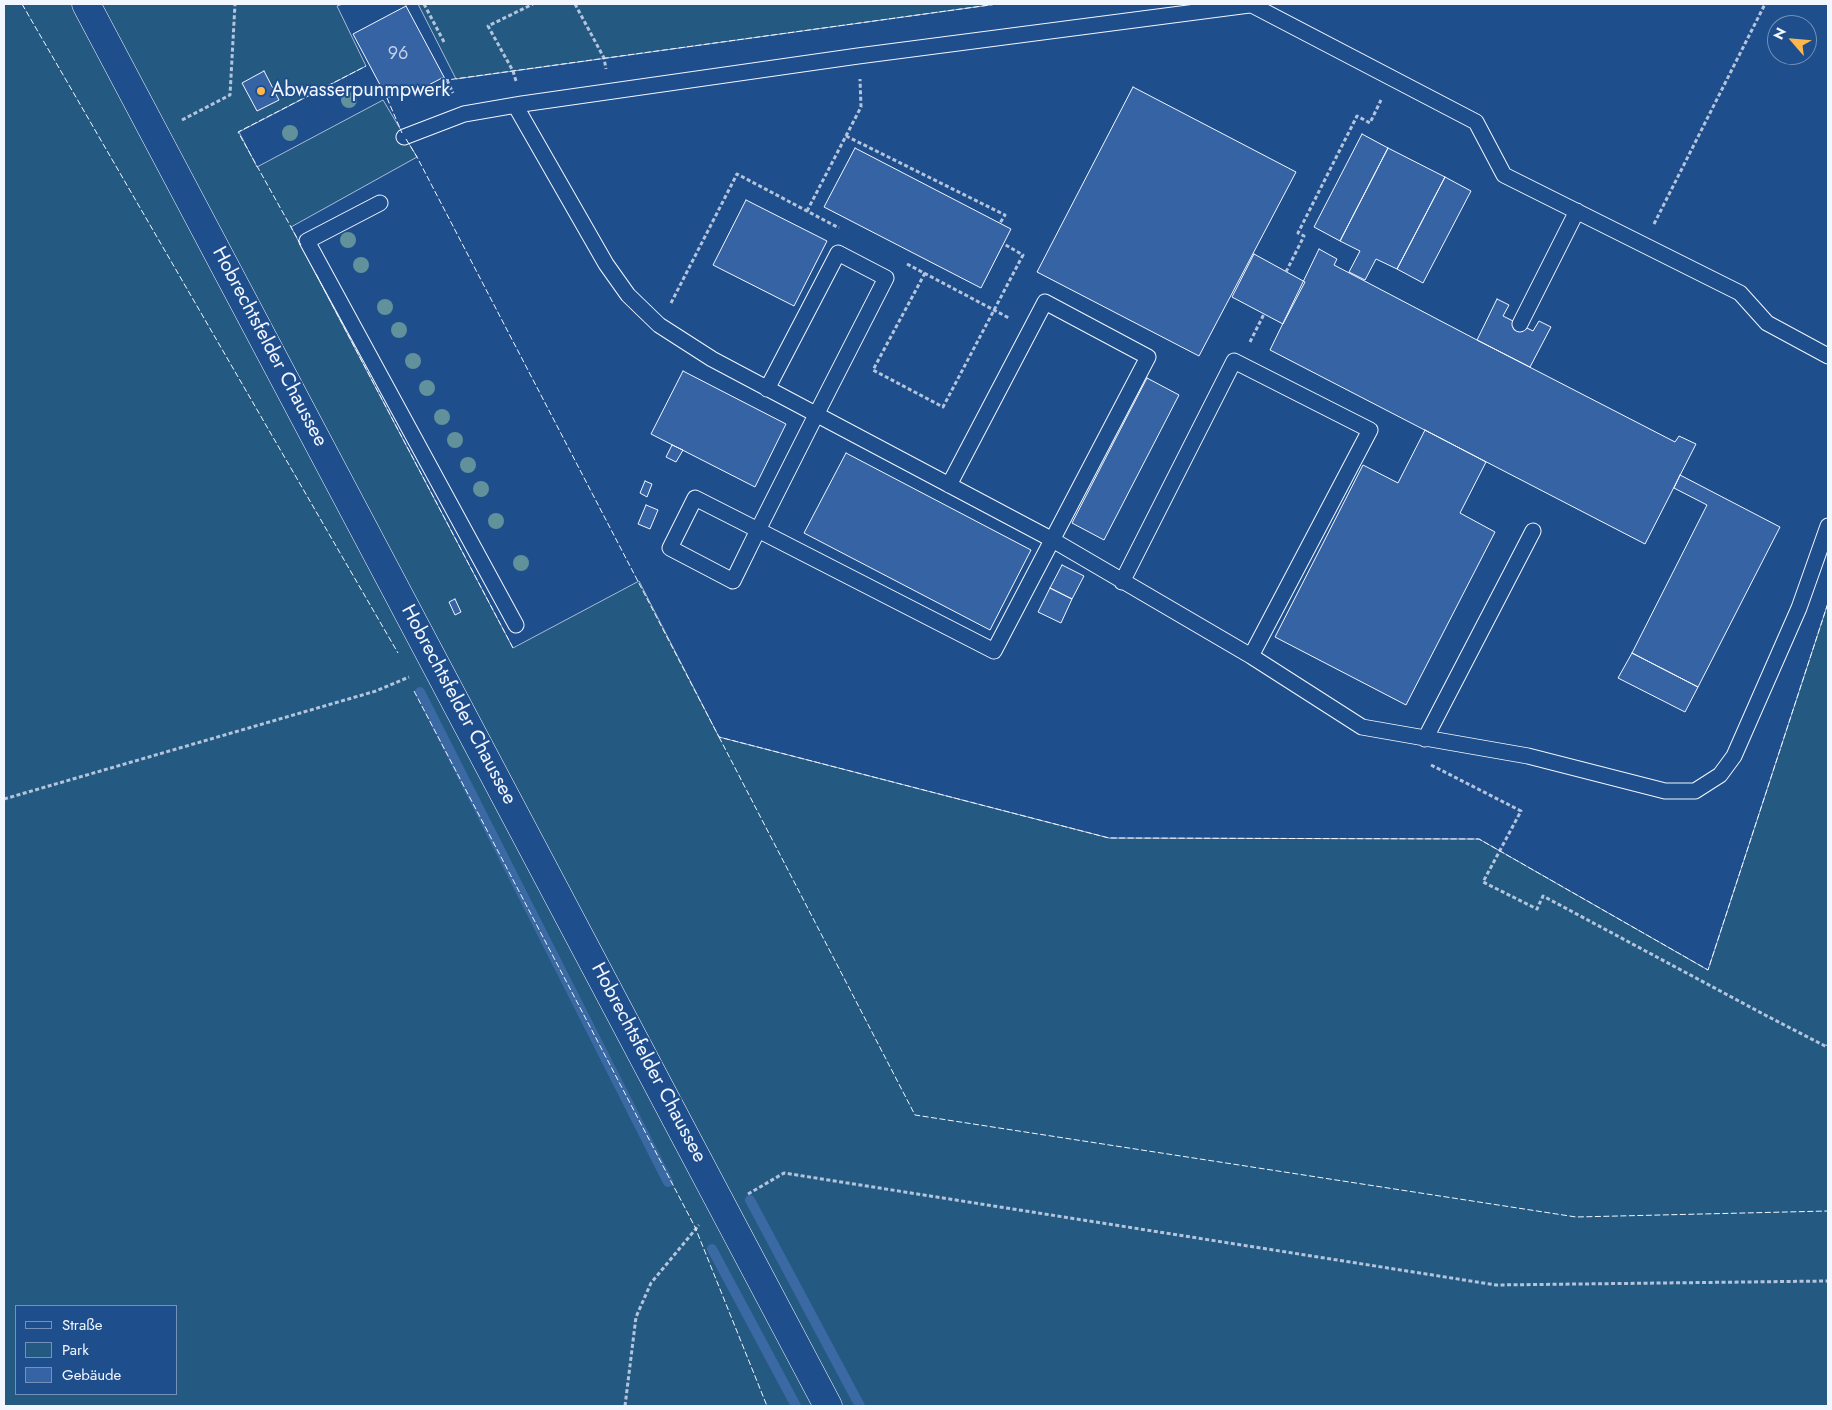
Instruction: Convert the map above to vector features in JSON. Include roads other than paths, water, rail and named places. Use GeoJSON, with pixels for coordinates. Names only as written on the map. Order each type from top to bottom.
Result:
{"type":"FeatureCollection","features":[{"type":"Feature","properties":{"kind":"main road","name":"Hobrechtsfelder Chaussee"},"geometry":{"type":"LineString","coordinates":[[86,4],[725,1208],[828,1406]]}},
{"type":"Feature","properties":{"kind":"lane"},"geometry":{"type":"LineString","coordinates":[[404,137],[464,114],[519,105],[858,56],[1254,4],[1391,79],[1476,122],[1504,175],[1644,243],[1740,293],[1767,323],[1828,356]]}},
{"type":"Feature","properties":{"kind":"lane"},"geometry":{"type":"LineString","coordinates":[[519,105],[606,264],[628,295],[659,326],[712,360],[1052,539],[1122,582],[1251,656],[1362,727],[1528,756],[1665,791],[1695,791],[1720,775],[1734,756],[1799,608],[1828,526]]}},
{"type":"Feature","properties":{"kind":"lane"},"geometry":{"type":"LineString","coordinates":[[380,203],[307,241],[516,625]]}},
{"type":"Feature","properties":{"kind":"lane"},"geometry":{"type":"LineString","coordinates":[[1520,324],[1577,211]]}},
{"type":"Feature","properties":{"kind":"lane"},"geometry":{"type":"LineString","coordinates":[[767,388],[838,253],[886,278],[816,415],[758,530],[733,581],[670,548],[695,498],[758,530],[994,651],[1148,357],[1046,302],[949,485]]}},
{"type":"Feature","properties":{"kind":"lane"},"geometry":{"type":"LineString","coordinates":[[1122,582],[1234,361],[1370,430],[1251,656]]}},
{"type":"Feature","properties":{"kind":"lane"},"geometry":{"type":"LineString","coordinates":[[1425,739],[1533,531]]}},
{"type":"Feature","properties":{"kind":"waterway"},"geometry":{"type":"LineString","coordinates":[[420,692],[668,1182]]}},
{"type":"Feature","properties":{"kind":"waterway"},"geometry":{"type":"LineString","coordinates":[[750,1200],[860,1406]]}},
{"type":"Feature","properties":{"kind":"waterway"},"geometry":{"type":"LineString","coordinates":[[712,1249],[796,1406]]}},
{"type":"Feature","properties":{"kind":"place","name":"Abwasserpunmpwerk"},"geometry":{"type":"Point","coordinates":[261,91]}}]}
